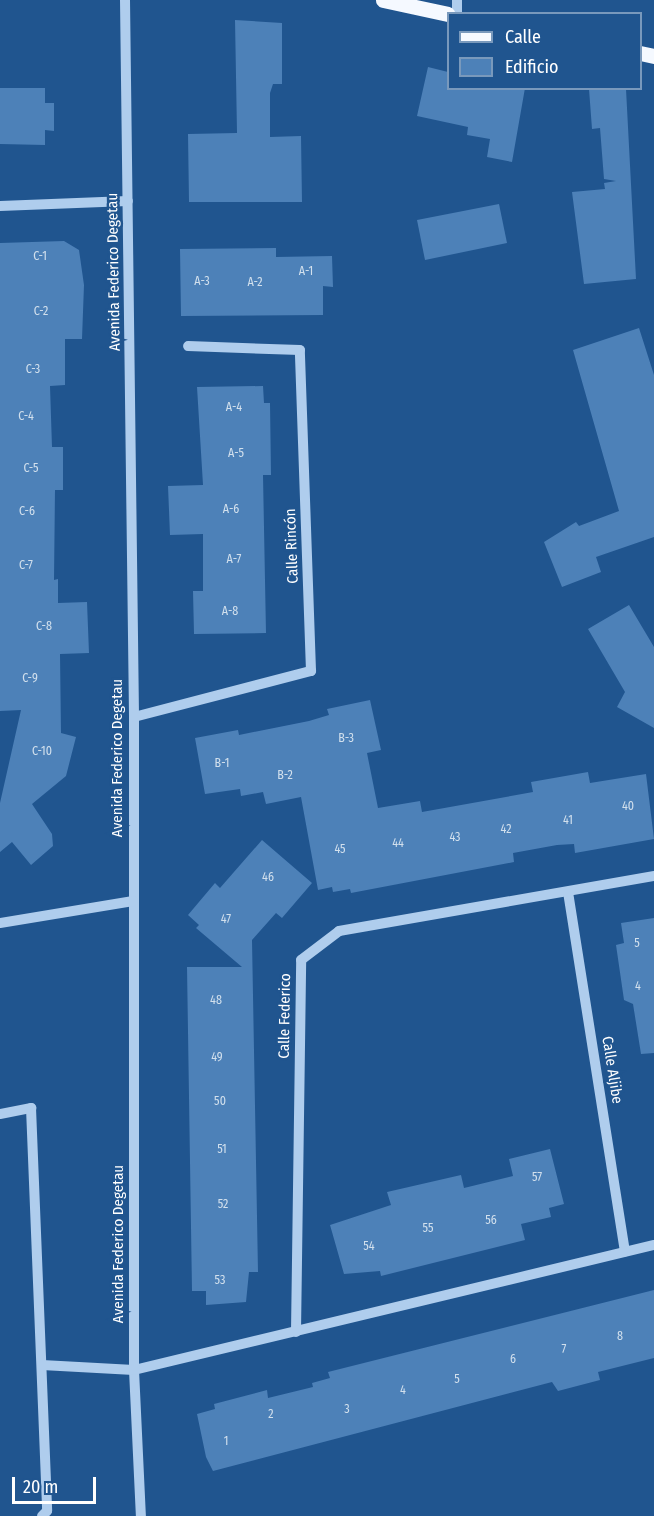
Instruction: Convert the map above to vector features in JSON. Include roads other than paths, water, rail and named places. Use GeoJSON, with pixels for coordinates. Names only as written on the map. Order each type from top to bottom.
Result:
{"type":"FeatureCollection","features":[{"type":"Feature","properties":{"kind":"main road"},"geometry":{"type":"LineString","coordinates":[[383,0],[447,14]]}},
{"type":"Feature","properties":{"kind":"street","name":"Avenida Federico Degetau"},"geometry":{"type":"LineString","coordinates":[[125,0],[134,717],[134,1370],[141,1516]]}},
{"type":"Feature","properties":{"kind":"street"},"geometry":{"type":"LineString","coordinates":[[0,206],[128,201]]}},
{"type":"Feature","properties":{"kind":"street","name":"Calle Rincón"},"geometry":{"type":"LineString","coordinates":[[134,717],[311,671],[300,350],[188,346]]}},
{"type":"Feature","properties":{"kind":"street","name":"Calle Federico"},"geometry":{"type":"LineString","coordinates":[[296,1332],[301,960],[339,931],[654,876]]}},
{"type":"Feature","properties":{"kind":"street","name":"Calle Aljibe"},"geometry":{"type":"LineString","coordinates":[[568,892],[626,1252]]}},
{"type":"Feature","properties":{"kind":"street"},"geometry":{"type":"LineString","coordinates":[[0,923],[134,902]]}},
{"type":"Feature","properties":{"kind":"street"},"geometry":{"type":"LineString","coordinates":[[0,1114],[31,1108],[47,1511],[42,1516]]}},
{"type":"Feature","properties":{"kind":"street"},"geometry":{"type":"LineString","coordinates":[[42,1365],[134,1370],[654,1245]]}}]}
